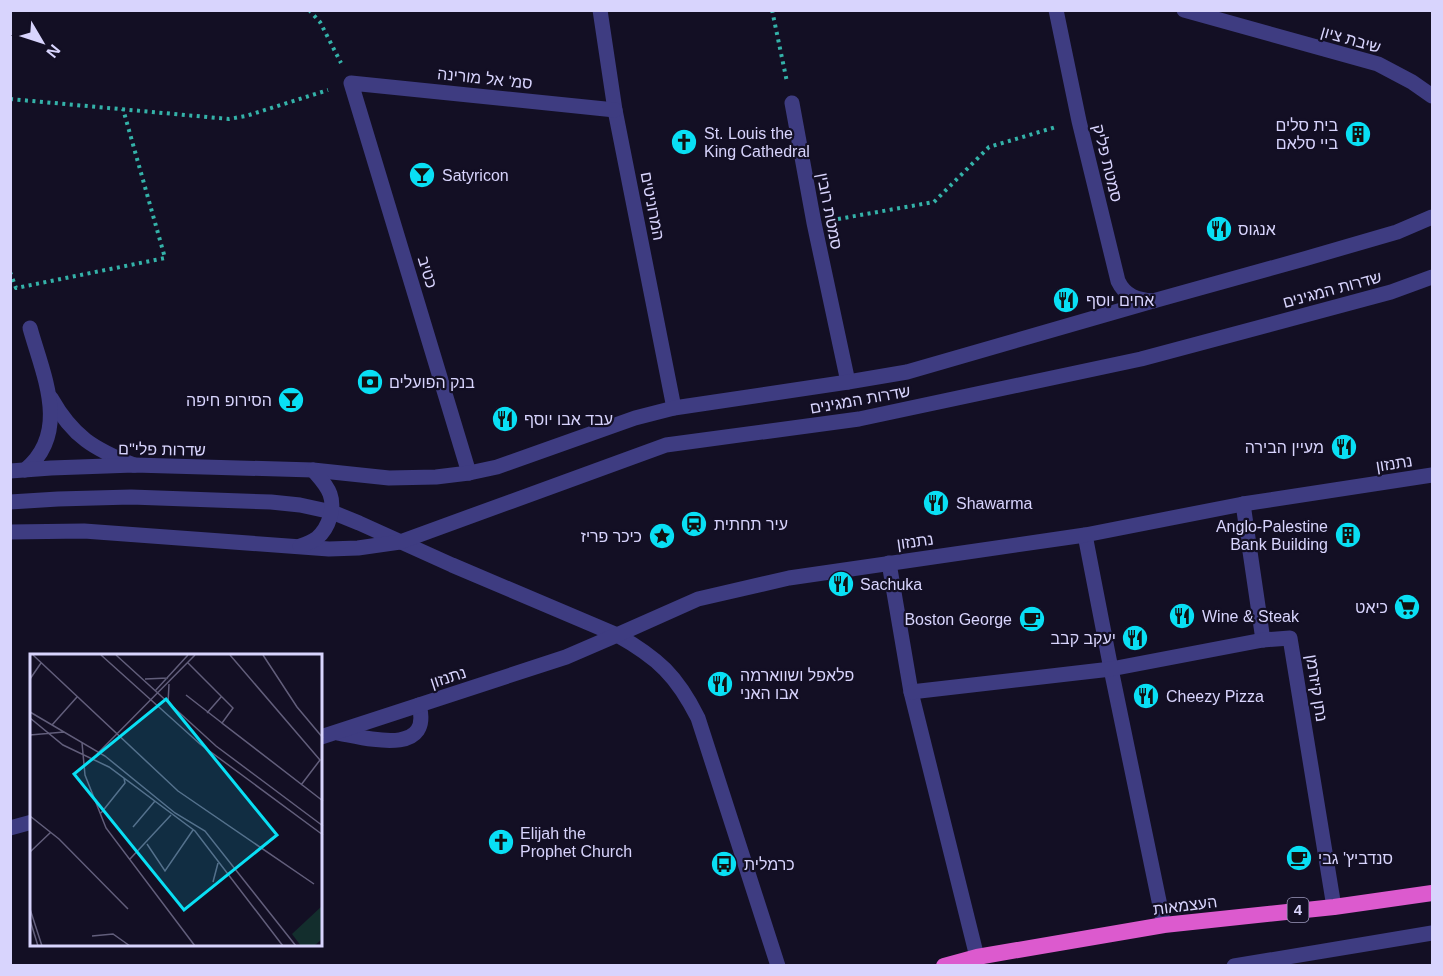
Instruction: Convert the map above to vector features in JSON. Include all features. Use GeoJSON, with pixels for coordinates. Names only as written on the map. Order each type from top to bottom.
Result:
{"type":"FeatureCollection","features":[{"type":"Feature","properties":{"kind":"highway","name":"העצמאות"},"geometry":{"type":"LineString","coordinates":[[944,966],[977,957],[1164,925],[1334,907],[1432,893]]}},
{"type":"Feature","properties":{"kind":"street","name":"המרוניטים"},"geometry":{"type":"LineString","coordinates":[[600,10],[615,110],[674,408]]}},
{"type":"Feature","properties":{"kind":"street","name":"סמטת פליק"},"geometry":{"type":"LineString","coordinates":[[1056,10],[1079,121],[1119,281],[1126,292],[1135,298],[1153,301]]}},
{"type":"Feature","properties":{"kind":"street","name":"שיבת ציון"},"geometry":{"type":"LineString","coordinates":[[1185,10],[1378,64],[1413,82],[1432,96]]}},
{"type":"Feature","properties":{"kind":"street","name":"סמ' אל מורינה"},"geometry":{"type":"LineString","coordinates":[[351,83],[615,110]]}},
{"type":"Feature","properties":{"kind":"street","name":"כטיב"},"geometry":{"type":"LineString","coordinates":[[351,83],[469,473]]}},
{"type":"Feature","properties":{"kind":"street","name":"סמטת רובין"},"geometry":{"type":"LineString","coordinates":[[792,103],[814,223],[848,382]]}},
{"type":"Feature","properties":{"kind":"street","name":"שדרות המגינים"},"geometry":{"type":"LineString","coordinates":[[313,471],[388,478],[436,477],[497,467],[634,418],[674,408],[908,372],[1386,235],[1432,217]]}},
{"type":"Feature","properties":{"kind":"street","name":"שדרות המגינים"},"geometry":{"type":"LineString","coordinates":[[297,547],[358,548],[400,542],[666,445],[860,419],[1129,362],[1381,295],[1432,277]]}},
{"type":"Feature","properties":{"kind":"street"},"geometry":{"type":"LineString","coordinates":[[18,470],[31,465],[41,451],[50,431],[49,396],[30,328]]}},
{"type":"Feature","properties":{"kind":"street"},"geometry":{"type":"LineString","coordinates":[[49,396],[66,422],[93,447],[135,465]]}},
{"type":"Feature","properties":{"kind":"street","name":"שדרות פלי\"ם"},"geometry":{"type":"LineString","coordinates":[[18,470],[135,465],[313,471]]}},
{"type":"Feature","properties":{"kind":"street"},"geometry":{"type":"LineString","coordinates":[[10,532],[84,531],[297,547],[319,536],[328,524],[332,512],[331,495],[313,471]]}},
{"type":"Feature","properties":{"kind":"street","name":"נתנזון"},"geometry":{"type":"LineString","coordinates":[[328,735],[566,657],[698,599],[789,578],[1085,535],[1243,504],[1432,475]]}},
{"type":"Feature","properties":{"kind":"street"},"geometry":{"type":"LineString","coordinates":[[10,502],[142,497],[272,502],[332,512],[617,635],[640,648],[672,675],[687,696],[698,718],[778,966]]}},
{"type":"Feature","properties":{"kind":"street"},"geometry":{"type":"LineString","coordinates":[[911,692],[1111,669],[1263,640],[1243,504]]}},
{"type":"Feature","properties":{"kind":"street"},"geometry":{"type":"LineString","coordinates":[[1085,535],[1164,925]]}},
{"type":"Feature","properties":{"kind":"street"},"geometry":{"type":"LineString","coordinates":[[889,563],[911,692],[977,957]]}},
{"type":"Feature","properties":{"kind":"street","name":"נתן קיזרמן"},"geometry":{"type":"LineString","coordinates":[[1263,640],[1290,638],[1334,907]]}},
{"type":"Feature","properties":{"kind":"street","name":"נתנזון"},"geometry":{"type":"LineString","coordinates":[[328,735],[403,741],[414,734],[420,724],[422,715],[419,705]]}},
{"type":"Feature","properties":{"kind":"street"},"geometry":{"type":"LineString","coordinates":[[10,828],[30,823]]}},
{"type":"Feature","properties":{"kind":"street"},"geometry":{"type":"LineString","coordinates":[[1234,966],[1432,933]]}},
{"type":"Feature","properties":{"kind":"path"},"geometry":{"type":"LineString","coordinates":[[10,99],[229,118],[246,116],[351,83],[320,22],[309,10]]}},
{"type":"Feature","properties":{"kind":"path"},"geometry":{"type":"LineString","coordinates":[[772,10],[792,103]]}},
{"type":"Feature","properties":{"kind":"path"},"geometry":{"type":"LineString","coordinates":[[10,272],[16,288],[165,258],[123,109]]}},
{"type":"Feature","properties":{"kind":"path"},"geometry":{"type":"LineString","coordinates":[[814,223],[934,202],[989,147],[1079,121]]}},
{"type":"Feature","properties":{"kind":"place","name":"בית סלים ביי סלאם"},"geometry":{"type":"Point","coordinates":[1358,134]}},
{"type":"Feature","properties":{"kind":"place","name":"St. Louis the King Cathedral"},"geometry":{"type":"Point","coordinates":[684,142]}},
{"type":"Feature","properties":{"kind":"place","name":"Satyricon"},"geometry":{"type":"Point","coordinates":[422,175]}},
{"type":"Feature","properties":{"kind":"place","name":"אנגוס"},"geometry":{"type":"Point","coordinates":[1219,229]}},
{"type":"Feature","properties":{"kind":"place","name":"אחים יוסף"},"geometry":{"type":"Point","coordinates":[1066,300]}},
{"type":"Feature","properties":{"kind":"place","name":"בנק הפועלים"},"geometry":{"type":"Point","coordinates":[370,382]}},
{"type":"Feature","properties":{"kind":"place","name":"הסירופ חיפה"},"geometry":{"type":"Point","coordinates":[291,400]}},
{"type":"Feature","properties":{"kind":"place","name":"עבד אבו יוסף"},"geometry":{"type":"Point","coordinates":[505,419]}},
{"type":"Feature","properties":{"kind":"place","name":"מעיין הבירה"},"geometry":{"type":"Point","coordinates":[1344,447]}},
{"type":"Feature","properties":{"kind":"place","name":"Shawarma"},"geometry":{"type":"Point","coordinates":[936,503]}},
{"type":"Feature","properties":{"kind":"place","name":"עיר תחתית"},"geometry":{"type":"Point","coordinates":[694,524]}},
{"type":"Feature","properties":{"kind":"place","name":"Anglo-Palestine Bank Building"},"geometry":{"type":"Point","coordinates":[1348,535]}},
{"type":"Feature","properties":{"kind":"place","name":"כיכר פריז"},"geometry":{"type":"Point","coordinates":[662,536]}},
{"type":"Feature","properties":{"kind":"place","name":"Sachuka"},"geometry":{"type":"Point","coordinates":[841,584]}},
{"type":"Feature","properties":{"kind":"place","name":"כיאט"},"geometry":{"type":"Point","coordinates":[1407,607]}},
{"type":"Feature","properties":{"kind":"place","name":"Wine & Steak"},"geometry":{"type":"Point","coordinates":[1182,616]}},
{"type":"Feature","properties":{"kind":"place","name":"Boston George"},"geometry":{"type":"Point","coordinates":[1032,619]}},
{"type":"Feature","properties":{"kind":"place","name":"יעקב קבב"},"geometry":{"type":"Point","coordinates":[1135,638]}},
{"type":"Feature","properties":{"kind":"place","name":"פלאפל ושווארמה אבו האני"},"geometry":{"type":"Point","coordinates":[720,684]}},
{"type":"Feature","properties":{"kind":"place","name":"Cheezy Pizza"},"geometry":{"type":"Point","coordinates":[1146,696]}},
{"type":"Feature","properties":{"kind":"place","name":"Elijah the Prophet Church"},"geometry":{"type":"Point","coordinates":[501,842]}},
{"type":"Feature","properties":{"kind":"place","name":"סנדביץ' גבי"},"geometry":{"type":"Point","coordinates":[1299,858]}},
{"type":"Feature","properties":{"kind":"place","name":"כרמלית"},"geometry":{"type":"Point","coordinates":[724,864]}}]}
